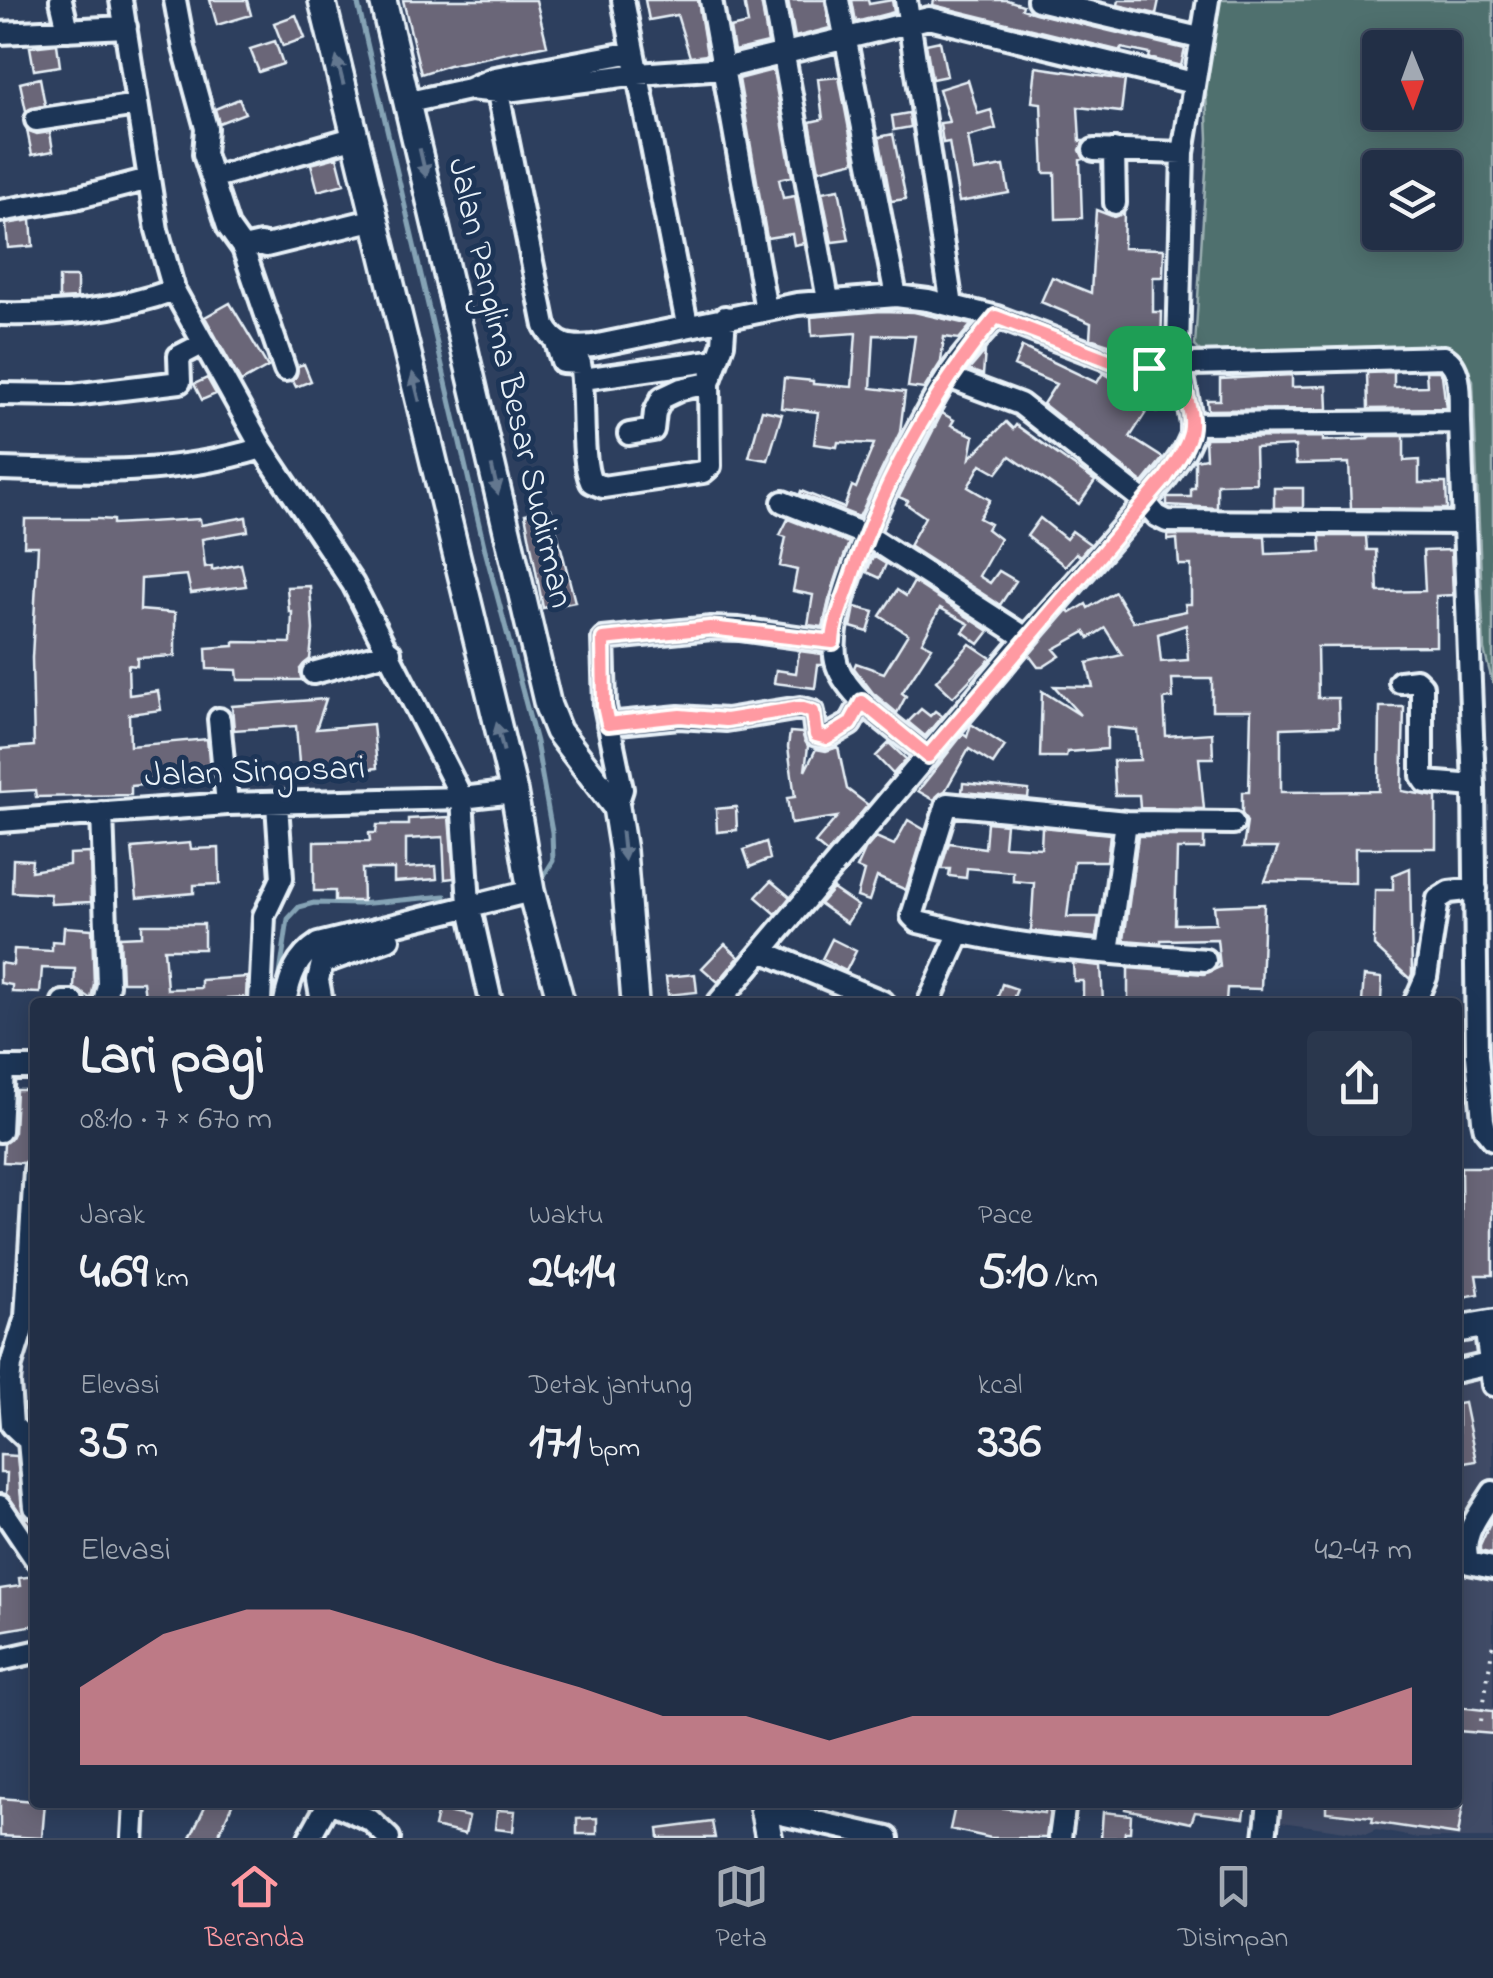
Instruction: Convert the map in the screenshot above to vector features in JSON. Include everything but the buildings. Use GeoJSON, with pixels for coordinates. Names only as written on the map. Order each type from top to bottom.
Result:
{"type":"FeatureCollection","features":[{"type":"Feature","properties":{"kind":"main road"},"geometry":{"type":"LineString","coordinates":[[322,0],[514,792],[531,891],[560,998]]}},
{"type":"Feature","properties":{"kind":"main road","name":"Jalan Panglima Besar Sudirman"},"geometry":{"type":"LineString","coordinates":[[383,0],[548,706],[558,731],[616,807],[624,850],[635,998]]}},
{"type":"Feature","properties":{"kind":"main road"},"geometry":{"type":"LineString","coordinates":[[1462,1328],[1489,1323]]}},
{"type":"Feature","properties":{"kind":"main road"},"geometry":{"type":"LineString","coordinates":[[762,1808],[769,1838]]}},
{"type":"Feature","properties":{"kind":"street"},"geometry":{"type":"LineString","coordinates":[[61,0],[68,30]]}},
{"type":"Feature","properties":{"kind":"street"},"geometry":{"type":"LineString","coordinates":[[121,0],[160,241],[174,290],[262,448],[353,584],[462,798],[470,904],[490,998]]}},
{"type":"Feature","properties":{"kind":"street"},"geometry":{"type":"LineString","coordinates":[[176,0],[184,48],[206,128],[204,154],[228,227],[243,248],[285,370]]}},
{"type":"Feature","properties":{"kind":"street"},"geometry":{"type":"LineString","coordinates":[[623,0],[687,324]]}},
{"type":"Feature","properties":{"kind":"street"},"geometry":{"type":"LineString","coordinates":[[711,0],[766,310]]}},
{"type":"Feature","properties":{"kind":"street"},"geometry":{"type":"LineString","coordinates":[[774,0],[828,300]]}},
{"type":"Feature","properties":{"kind":"street"},"geometry":{"type":"LineString","coordinates":[[838,0],[896,296]]}},
{"type":"Feature","properties":{"kind":"street"},"geometry":{"type":"LineString","coordinates":[[1038,0],[1199,38]]}},
{"type":"Feature","properties":{"kind":"street"},"geometry":{"type":"LineString","coordinates":[[722,998],[1146,502],[1185,450],[1192,424],[1179,366],[1182,154],[1208,0]]}},
{"type":"Feature","properties":{"kind":"street"},"geometry":{"type":"LineString","coordinates":[[409,102],[497,85],[724,68],[844,38],[920,10],[1193,83]]}},
{"type":"Feature","properties":{"kind":"street"},"geometry":{"type":"LineString","coordinates":[[920,10],[952,306]]}},
{"type":"Feature","properties":{"kind":"street"},"geometry":{"type":"LineString","coordinates":[[0,33],[126,27]]}},
{"type":"Feature","properties":{"kind":"street"},"geometry":{"type":"LineString","coordinates":[[497,85],[633,52]]}},
{"type":"Feature","properties":{"kind":"street"},"geometry":{"type":"LineString","coordinates":[[497,85],[545,326],[556,342],[559,359],[578,360],[583,379],[586,468],[591,482],[603,486],[708,469],[709,383],[723,344],[725,317]]}},
{"type":"Feature","properties":{"kind":"street"},"geometry":{"type":"LineString","coordinates":[[36,120],[137,105]]}},
{"type":"Feature","properties":{"kind":"street"},"geometry":{"type":"LineString","coordinates":[[212,178],[356,138]]}},
{"type":"Feature","properties":{"kind":"street"},"geometry":{"type":"LineString","coordinates":[[1115,202],[1104,150],[1182,154]]}},
{"type":"Feature","properties":{"kind":"street"},"geometry":{"type":"LineString","coordinates":[[0,211],[150,179]]}},
{"type":"Feature","properties":{"kind":"street"},"geometry":{"type":"LineString","coordinates":[[243,248],[376,219]]}},
{"type":"Feature","properties":{"kind":"street"},"geometry":{"type":"LineString","coordinates":[[0,314],[102,310],[174,290]]}},
{"type":"Feature","properties":{"kind":"street"},"geometry":{"type":"LineString","coordinates":[[556,342],[593,346],[766,310],[828,300],[896,296],[996,317],[1124,366],[1444,357],[1452,362],[1457,375],[1460,422],[1476,889],[1485,1003],[1482,1120],[1493,1139]]}},
{"type":"Feature","properties":{"kind":"street"},"geometry":{"type":"LineString","coordinates":[[928,756],[850,692],[837,666],[833,642],[866,536],[948,377],[996,317]]}},
{"type":"Feature","properties":{"kind":"street"},"geometry":{"type":"LineString","coordinates":[[0,394],[73,395],[180,382],[179,356],[204,343]]}},
{"type":"Feature","properties":{"kind":"street"},"geometry":{"type":"LineString","coordinates":[[583,379],[718,360]]}},
{"type":"Feature","properties":{"kind":"street"},"geometry":{"type":"LineString","coordinates":[[948,377],[1020,404],[1167,521],[1464,523]]}},
{"type":"Feature","properties":{"kind":"street"},"geometry":{"type":"LineString","coordinates":[[629,434],[653,430],[658,404],[670,393],[709,383]]}},
{"type":"Feature","properties":{"kind":"street"},"geometry":{"type":"LineString","coordinates":[[1192,424],[1460,422]]}},
{"type":"Feature","properties":{"kind":"street"},"geometry":{"type":"LineString","coordinates":[[0,469],[121,472],[201,463],[262,448]]}},
{"type":"Feature","properties":{"kind":"street"},"geometry":{"type":"LineString","coordinates":[[782,502],[866,536],[1026,638]]}},
{"type":"Feature","properties":{"kind":"street"},"geometry":{"type":"LineString","coordinates":[[616,807],[622,789],[604,706],[603,639],[710,628],[833,642]]}},
{"type":"Feature","properties":{"kind":"street"},"geometry":{"type":"LineString","coordinates":[[313,674],[390,652]]}},
{"type":"Feature","properties":{"kind":"street"},"geometry":{"type":"LineString","coordinates":[[1400,682],[1416,680],[1422,686],[1422,776],[1426,782],[1474,786]]}},
{"type":"Feature","properties":{"kind":"street"},"geometry":{"type":"LineString","coordinates":[[608,724],[680,716],[726,720],[800,708],[813,712],[816,735],[827,738],[850,724],[862,702]]}},
{"type":"Feature","properties":{"kind":"street"},"geometry":{"type":"LineString","coordinates":[[219,719],[227,804]]}},
{"type":"Feature","properties":{"kind":"street","name":"Jalan Singosari"},"geometry":{"type":"LineString","coordinates":[[0,820],[227,804],[462,798],[514,792]]}},
{"type":"Feature","properties":{"kind":"street","name":"Jalan Singosari"},"geometry":{"type":"LineString","coordinates":[[260,998],[264,916],[282,878],[276,804]]}},
{"type":"Feature","properties":{"kind":"street"},"geometry":{"type":"LineString","coordinates":[[1205,960],[1030,946],[918,922],[912,916],[946,804],[1126,822],[1233,822]]}},
{"type":"Feature","properties":{"kind":"street"},"geometry":{"type":"LineString","coordinates":[[102,813],[108,985],[105,998]]}},
{"type":"Feature","properties":{"kind":"street"},"geometry":{"type":"LineString","coordinates":[[1108,952],[1126,822]]}},
{"type":"Feature","properties":{"kind":"street"},"geometry":{"type":"LineString","coordinates":[[1417,998],[1426,978],[1438,899],[1448,892],[1476,889]]}},
{"type":"Feature","properties":{"kind":"street"},"geometry":{"type":"LineString","coordinates":[[286,998],[295,966],[318,944],[531,891]]}},
{"type":"Feature","properties":{"kind":"street"},"geometry":{"type":"LineString","coordinates":[[321,998],[318,980],[322,962],[387,940],[394,935],[392,926]]}},
{"type":"Feature","properties":{"kind":"street"},"geometry":{"type":"LineString","coordinates":[[932,998],[960,932]]}},
{"type":"Feature","properties":{"kind":"street"},"geometry":{"type":"LineString","coordinates":[[762,950],[874,998]]}},
{"type":"Feature","properties":{"kind":"street"},"geometry":{"type":"LineString","coordinates":[[0,1130],[1,1068],[30,1068]]}},
{"type":"Feature","properties":{"kind":"street"},"geometry":{"type":"LineString","coordinates":[[30,1269],[26,1317],[11,1365],[9,1415],[12,1424],[30,1441]]}},
{"type":"Feature","properties":{"kind":"street"},"geometry":{"type":"LineString","coordinates":[[1489,1323],[1493,1385]]}},
{"type":"Feature","properties":{"kind":"street"},"geometry":{"type":"LineString","coordinates":[[1462,1370],[1490,1363]]}},
{"type":"Feature","properties":{"kind":"street"},"geometry":{"type":"LineString","coordinates":[[1493,1492],[1472,1525],[1466,1554],[1470,1564],[1493,1568]]}},
{"type":"Feature","properties":{"kind":"street"},"geometry":{"type":"LineString","coordinates":[[0,1506],[30,1551]]}},
{"type":"Feature","properties":{"kind":"street"},"geometry":{"type":"LineString","coordinates":[[0,1660],[30,1653]]}},
{"type":"Feature","properties":{"kind":"street"},"geometry":{"type":"LineString","coordinates":[[133,1838],[135,1808]]}},
{"type":"Feature","properties":{"kind":"street"},"geometry":{"type":"LineString","coordinates":[[309,1838],[326,1808]]}},
{"type":"Feature","properties":{"kind":"street"},"geometry":{"type":"LineString","coordinates":[[343,1808],[370,1820],[390,1838]]}},
{"type":"Feature","properties":{"kind":"street"},"geometry":{"type":"LineString","coordinates":[[770,1808],[888,1838]]}},
{"type":"Feature","properties":{"kind":"street"},"geometry":{"type":"LineString","coordinates":[[1060,1838],[1063,1808]]}},
{"type":"Feature","properties":{"kind":"street"},"geometry":{"type":"LineString","coordinates":[[1266,1838],[1268,1808]]}},
{"type":"Feature","properties":{"kind":"path"},"geometry":{"type":"LineString","coordinates":[[1480,1720],[1493,1643]]}},
{"type":"Feature","properties":{"kind":"shaded area"},"geometry":{"type":"Polygon","coordinates":[[[1493,1326],[1493,1838],[1418,1838],[1376,1830],[1367,1834],[1260,1819],[1261,1808],[1462,1808],[1462,1332],[1493,1326]]]}},
{"type":"Feature","properties":{"kind":"green space"},"geometry":{"type":"Polygon","coordinates":[[[1218,0],[1493,0],[1493,684],[1484,650],[1473,380],[1448,352],[1205,356],[1195,346],[1208,139],[1205,68],[1218,0]]]}},
{"type":"Feature","properties":{"kind":"waterway"},"geometry":{"type":"LineString","coordinates":[[357,0],[485,550],[536,742],[552,832],[553,861],[543,877]]}},
{"type":"Feature","properties":{"kind":"waterway"},"geometry":{"type":"LineString","coordinates":[[277,995],[288,919],[299,907],[445,896]]}},
{"type":"Feature","properties":{"kind":"waterway"},"geometry":{"type":"LineString","coordinates":[[145,1838],[146,1808]]}},
{"type":"Feature","properties":{"kind":"route"},"geometry":{"type":"LineString","coordinates":[[996,317],[1105,360],[1149,368],[1179,366],[1192,424],[1185,450],[1146,502],[928,756],[862,702],[850,724],[827,738],[816,735],[813,712],[800,708],[726,720],[680,716],[608,724],[603,639],[710,628],[833,642],[860,550],[882,500],[948,377],[996,317]]}}]}
